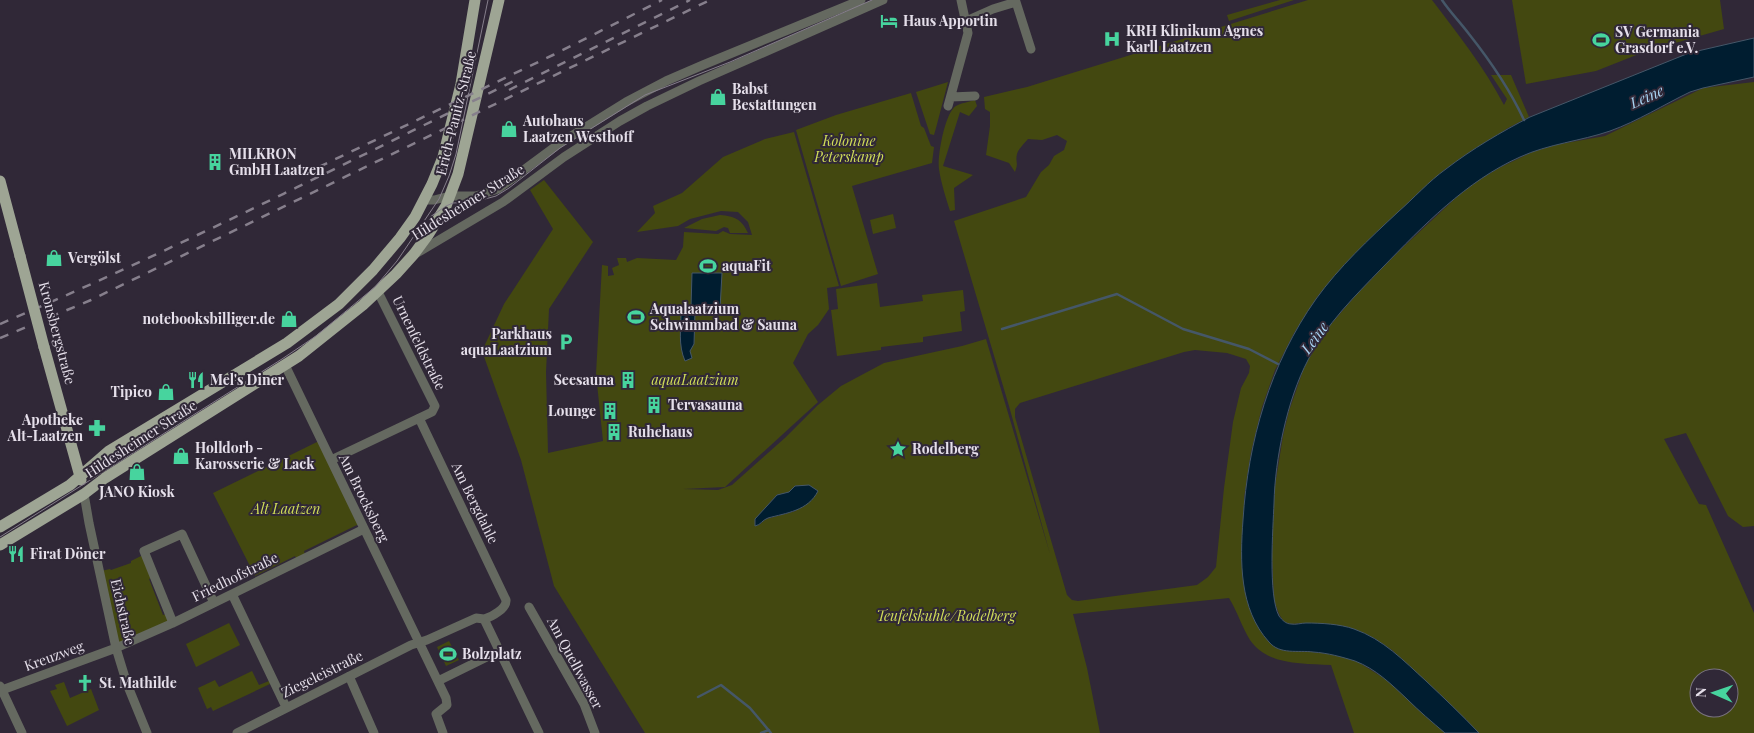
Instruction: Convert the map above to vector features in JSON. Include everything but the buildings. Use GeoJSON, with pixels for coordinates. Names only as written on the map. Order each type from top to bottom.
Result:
{"type":"FeatureCollection","features":[{"type":"Feature","properties":{"kind":"main road","name":"Erich-Panitz-Straße"},"geometry":{"type":"LineString","coordinates":[[424,200],[448,141],[461,84],[475,0]]}},
{"type":"Feature","properties":{"kind":"main road","name":"Erich-Panitz-Straße"},"geometry":{"type":"LineString","coordinates":[[414,254],[439,219],[450,196],[466,145],[499,0]]}},
{"type":"Feature","properties":{"kind":"main road","name":"Kronsbergstraße"},"geometry":{"type":"LineString","coordinates":[[0,181],[84,494]]}},
{"type":"Feature","properties":{"kind":"main road","name":"Hildesheimer Straße"},"geometry":{"type":"LineString","coordinates":[[0,527],[70,484],[98,459],[129,438],[287,342],[328,312],[355,290],[388,254],[415,217],[424,200]]}},
{"type":"Feature","properties":{"kind":"main road","name":"Hildesheimer Straße"},"geometry":{"type":"LineString","coordinates":[[0,545],[84,494],[104,478],[299,356],[378,292],[414,254]]}},
{"type":"Feature","properties":{"kind":"main road"},"geometry":{"type":"LineString","coordinates":[[73,450],[87,458],[98,459]]}},
{"type":"Feature","properties":{"kind":"street","name":"Hildesheimer Straße"},"geometry":{"type":"LineString","coordinates":[[424,200],[434,200],[450,196],[476,196],[498,189],[560,143],[642,94],[703,65],[861,0]]}},
{"type":"Feature","properties":{"kind":"street","name":"Hildesheimer Straße"},"geometry":{"type":"LineString","coordinates":[[414,254],[503,202],[564,157],[647,106],[883,0]]}},
{"type":"Feature","properties":{"kind":"street"},"geometry":{"type":"LineString","coordinates":[[961,0],[968,33],[949,102],[975,96]]}},
{"type":"Feature","properties":{"kind":"street"},"geometry":{"type":"LineString","coordinates":[[966,21],[993,9],[1016,2],[1031,49]]}},
{"type":"Feature","properties":{"kind":"street","name":"Urnenfeldstraße"},"geometry":{"type":"LineString","coordinates":[[378,292],[434,406],[432,412],[419,418]]}},
{"type":"Feature","properties":{"kind":"street","name":"Am Brocksberg"},"geometry":{"type":"LineString","coordinates":[[284,365],[446,698],[447,705],[436,714],[442,733]]}},
{"type":"Feature","properties":{"kind":"street"},"geometry":{"type":"LineString","coordinates":[[331,460],[419,418]]}},
{"type":"Feature","properties":{"kind":"street","name":"Am Bergdahle"},"geometry":{"type":"LineString","coordinates":[[419,418],[506,600]]}},
{"type":"Feature","properties":{"kind":"street","name":"Eichstraße"},"geometry":{"type":"LineString","coordinates":[[84,494],[92,540],[116,648],[127,684],[147,733]]}},
{"type":"Feature","properties":{"kind":"street","name":"Friedhofstraße"},"geometry":{"type":"LineString","coordinates":[[116,648],[214,603],[364,529]]}},
{"type":"Feature","properties":{"kind":"street"},"geometry":{"type":"LineString","coordinates":[[173,622],[144,552],[182,534],[214,603]]}},
{"type":"Feature","properties":{"kind":"street"},"geometry":{"type":"LineString","coordinates":[[232,594],[286,707]]}},
{"type":"Feature","properties":{"kind":"street","name":"Ziegeleistraße"},"geometry":{"type":"LineString","coordinates":[[237,733],[349,676],[420,643],[476,618],[484,619],[504,609],[506,600]]}},
{"type":"Feature","properties":{"kind":"street","name":"Am Quellwasser"},"geometry":{"type":"LineString","coordinates":[[529,607],[584,704],[595,733]]}},
{"type":"Feature","properties":{"kind":"street"},"geometry":{"type":"LineString","coordinates":[[484,619],[539,733]]}},
{"type":"Feature","properties":{"kind":"street","name":"Kreuzweg"},"geometry":{"type":"LineString","coordinates":[[22,733],[1,688],[116,648]]}},
{"type":"Feature","properties":{"kind":"street"},"geometry":{"type":"LineString","coordinates":[[438,681],[499,651]]}},
{"type":"Feature","properties":{"kind":"street"},"geometry":{"type":"LineString","coordinates":[[349,676],[374,733]]}},
{"type":"Feature","properties":{"kind":"street"},"geometry":{"type":"LineString","coordinates":[[256,723],[261,733]]}},
{"type":"Feature","properties":{"kind":"green space"},"geometry":{"type":"Polygon","coordinates":[[[1280,0],[1294,0],[1229,21],[1227,15],[1280,0]]]}},
{"type":"Feature","properties":{"kind":"green space"},"geometry":{"type":"Polygon","coordinates":[[[1308,0],[1432,0],[1479,64],[1504,105],[1507,99],[1491,75],[1511,75],[1529,117],[1508,128],[1444,170],[1373,236],[1345,265],[1317,297],[1294,333],[1275,370],[1262,407],[1251,452],[1244,498],[1248,603],[1262,632],[1270,643],[1278,649],[1336,655],[1358,662],[1390,682],[1445,733],[1354,733],[1331,665],[1298,663],[1266,655],[1250,640],[1229,598],[1073,614],[1087,668],[1100,733],[645,733],[554,586],[521,460],[482,351],[504,304],[553,229],[530,190],[544,180],[593,242],[549,309],[546,372],[548,453],[603,441],[596,374],[602,265],[608,266],[608,276],[614,275],[612,268],[619,265],[617,258],[626,258],[627,262],[637,258],[676,260],[683,247],[684,232],[718,234],[723,231],[730,234],[752,235],[748,222],[738,212],[721,211],[690,219],[678,226],[637,232],[655,213],[653,206],[682,193],[723,157],[765,139],[794,132],[839,286],[827,288],[829,309],[818,325],[808,334],[793,363],[818,402],[725,487],[683,489],[718,490],[732,485],[841,386],[884,363],[986,339],[1050,554],[1009,406],[954,221],[1026,197],[1041,172],[1049,165],[1054,156],[1064,150],[1067,141],[1057,135],[1042,140],[1028,139],[1017,154],[1015,172],[1009,163],[986,155],[990,112],[985,109],[984,97],[1027,87],[1308,0]],[[1195,350],[1020,403],[1015,409],[1015,417],[1067,595],[1072,600],[1078,601],[1197,585],[1208,577],[1216,567],[1233,422],[1241,388],[1249,373],[1250,366],[1246,359],[1227,353],[1195,350]],[[789,492],[777,495],[755,519],[759,525],[766,519],[796,511],[789,492]]]}},
{"type":"Feature","properties":{"kind":"green space","name":"SV Germania Grasdorf e.V."},"geometry":{"type":"Polygon","coordinates":[[[1512,0],[1720,0],[1724,29],[1644,52],[1596,71],[1526,84],[1512,0]]]}},
{"type":"Feature","properties":{"kind":"green space"},"geometry":{"type":"Polygon","coordinates":[[[948,82],[934,135],[930,134],[916,92],[948,82]]]}},
{"type":"Feature","properties":{"kind":"green space"},"geometry":{"type":"Polygon","coordinates":[[[1754,82],[1754,526],[1743,527],[1728,516],[1686,433],[1664,439],[1699,504],[1706,505],[1754,613],[1754,733],[1479,733],[1392,650],[1374,638],[1346,627],[1305,623],[1290,624],[1284,622],[1274,600],[1272,557],[1274,492],[1283,436],[1289,411],[1306,362],[1327,329],[1356,295],[1398,252],[1460,194],[1479,180],[1532,152],[1555,145],[1605,136],[1703,88],[1754,82]]]}},
{"type":"Feature","properties":{"kind":"green space","name":"Kolonine Peterskamp"},"geometry":{"type":"Polygon","coordinates":[[[911,93],[921,126],[924,128],[931,146],[934,147],[932,163],[852,186],[878,274],[841,286],[796,130],[836,115],[911,93]]]}},
{"type":"Feature","properties":{"kind":"green space"},"geometry":{"type":"Polygon","coordinates":[[[975,100],[977,106],[969,116],[960,112],[943,166],[973,175],[954,188],[955,210],[950,211],[939,169],[939,155],[945,125],[956,106],[975,100]]]}},
{"type":"Feature","properties":{"kind":"green space"},"geometry":{"type":"Polygon","coordinates":[[[893,214],[896,228],[873,234],[870,220],[893,214]]]}},
{"type":"Feature","properties":{"kind":"green space"},"geometry":{"type":"Polygon","coordinates":[[[720,215],[730,216],[737,220],[748,233],[730,233],[728,228],[724,227],[716,231],[684,228],[702,219],[720,215]]]}},
{"type":"Feature","properties":{"kind":"green space"},"geometry":{"type":"Polygon","coordinates":[[[877,283],[880,307],[923,301],[922,295],[963,290],[965,311],[960,312],[962,331],[923,337],[923,342],[881,347],[881,350],[837,356],[831,310],[838,309],[836,289],[877,283]]]}},
{"type":"Feature","properties":{"kind":"green space","name":"Alt Laatzen"},"geometry":{"type":"Polygon","coordinates":[[[321,440],[361,523],[304,551],[306,558],[298,562],[295,556],[255,576],[213,493],[321,440]]]}},
{"type":"Feature","properties":{"kind":"green space"},"geometry":{"type":"Polygon","coordinates":[[[145,554],[154,576],[149,579],[163,615],[169,613],[172,621],[117,646],[101,571],[111,570],[131,563],[131,561],[145,554]]]}},
{"type":"Feature","properties":{"kind":"green space"},"geometry":{"type":"Polygon","coordinates":[[[229,623],[240,645],[196,667],[186,644],[229,623]]]}},
{"type":"Feature","properties":{"kind":"green space","name":"Bolzplatz"},"geometry":{"type":"Polygon","coordinates":[[[449,641],[459,660],[446,666],[437,647],[449,641]]]}},
{"type":"Feature","properties":{"kind":"green space"},"geometry":{"type":"Polygon","coordinates":[[[252,671],[259,685],[269,681],[270,684],[213,711],[211,707],[207,709],[198,688],[215,680],[219,687],[252,671]]]}},
{"type":"Feature","properties":{"kind":"green space"},"geometry":{"type":"Polygon","coordinates":[[[64,682],[70,698],[91,689],[99,710],[67,726],[50,691],[57,689],[55,685],[64,682]]]}},
{"type":"Feature","properties":{"kind":"water","name":"Leine"},"geometry":{"type":"Polygon","coordinates":[[[1754,38],[1754,77],[1690,92],[1610,131],[1520,157],[1500,167],[1463,192],[1413,236],[1342,311],[1315,347],[1294,393],[1280,449],[1275,486],[1272,578],[1273,593],[1279,616],[1289,624],[1330,624],[1365,633],[1393,651],[1479,733],[1445,733],[1383,677],[1355,661],[1324,653],[1290,651],[1273,646],[1259,629],[1252,615],[1247,600],[1242,568],[1243,520],[1250,461],[1264,404],[1274,377],[1300,324],[1325,287],[1365,243],[1434,179],[1466,155],[1498,135],[1530,117],[1689,53],[1754,38]]]}},
{"type":"Feature","properties":{"kind":"water"},"geometry":{"type":"Polygon","coordinates":[[[692,273],[722,273],[720,309],[691,307],[692,273]]]}},
{"type":"Feature","properties":{"kind":"water"},"geometry":{"type":"Polygon","coordinates":[[[681,312],[695,312],[694,344],[690,351],[692,358],[685,361],[681,343],[681,312]]]}},
{"type":"Feature","properties":{"kind":"water"},"geometry":{"type":"Polygon","coordinates":[[[809,485],[818,491],[814,498],[803,507],[789,513],[768,518],[755,526],[755,519],[777,495],[789,492],[795,486],[809,485]]]}},
{"type":"Feature","properties":{"kind":"waterway"},"geometry":{"type":"LineString","coordinates":[[1442,0],[1491,64],[1513,98],[1524,120]]}},
{"type":"Feature","properties":{"kind":"waterway"},"geometry":{"type":"LineString","coordinates":[[1002,329],[1117,294],[1183,329],[1249,349],[1278,364]]}},
{"type":"Feature","properties":{"kind":"waterway"},"geometry":{"type":"LineString","coordinates":[[698,697],[721,685],[750,708],[771,733]]}},
{"type":"Feature","properties":{"kind":"waterway"},"geometry":{"type":"LineString","coordinates":[[761,733],[769,730]]}},
{"type":"Feature","properties":{"kind":"tram line"},"geometry":{"type":"LineString","coordinates":[[0,537],[282,359],[316,336],[375,287],[397,261],[439,199],[449,176],[456,154],[488,0]]}},
{"type":"Feature","properties":{"kind":"tram line"},"geometry":{"type":"LineString","coordinates":[[430,217],[453,203],[474,202],[496,196],[560,148],[645,95],[730,62],[872,0]]}},
{"type":"Feature","properties":{"kind":"railway"},"geometry":{"type":"LineString","coordinates":[[319,167],[553,55],[662,0]]}},
{"type":"Feature","properties":{"kind":"railway"},"geometry":{"type":"LineString","coordinates":[[509,90],[690,0]]}},
{"type":"Feature","properties":{"kind":"railway"},"geometry":{"type":"LineString","coordinates":[[0,338],[91,300],[710,0]]}},
{"type":"Feature","properties":{"kind":"railway"},"geometry":{"type":"LineString","coordinates":[[0,324],[194,236],[514,81]]}},
{"type":"Feature","properties":{"kind":"place","name":"Haus Apportin"},"geometry":{"type":"Point","coordinates":[889,21]}},
{"type":"Feature","properties":{"kind":"place","name":"KRH Klinikum Agnes Karll Laatzen"},"geometry":{"type":"Point","coordinates":[1112,39]}},
{"type":"Feature","properties":{"kind":"place","name":"SV Germania Grasdorf e.V."},"geometry":{"type":"Point","coordinates":[1601,40]}},
{"type":"Feature","properties":{"kind":"place","name":"Babst Bestattungen"},"geometry":{"type":"Point","coordinates":[718,97]}},
{"type":"Feature","properties":{"kind":"place","name":"Autohaus Laatzen Westhoff"},"geometry":{"type":"Point","coordinates":[509,129]}},
{"type":"Feature","properties":{"kind":"place","name":"MILKRON GmbH Laatzen"},"geometry":{"type":"Point","coordinates":[215,162]}},
{"type":"Feature","properties":{"kind":"place","name":"Vergölst"},"geometry":{"type":"Point","coordinates":[54,258]}},
{"type":"Feature","properties":{"kind":"place","name":"aquaFit"},"geometry":{"type":"Point","coordinates":[708,266]}},
{"type":"Feature","properties":{"kind":"place","name":"Aqualaatzium Schwimmbad & Sauna"},"geometry":{"type":"Point","coordinates":[636,317]}},
{"type":"Feature","properties":{"kind":"place","name":"notebooksbilliger.de"},"geometry":{"type":"Point","coordinates":[289,319]}},
{"type":"Feature","properties":{"kind":"place","name":"Parkhaus aquaLaatzium"},"geometry":{"type":"Point","coordinates":[566,342]}},
{"type":"Feature","properties":{"kind":"place","name":"Mel's Diner"},"geometry":{"type":"Point","coordinates":[196,380]}},
{"type":"Feature","properties":{"kind":"place","name":"Seesauna"},"geometry":{"type":"Point","coordinates":[628,380]}},
{"type":"Feature","properties":{"kind":"place","name":"Tipico"},"geometry":{"type":"Point","coordinates":[166,392]}},
{"type":"Feature","properties":{"kind":"place","name":"Tervasauna"},"geometry":{"type":"Point","coordinates":[654,405]}},
{"type":"Feature","properties":{"kind":"place","name":"Lounge"},"geometry":{"type":"Point","coordinates":[610,411]}},
{"type":"Feature","properties":{"kind":"place","name":"Apotheke Alt-Laatzen"},"geometry":{"type":"Point","coordinates":[97,428]}},
{"type":"Feature","properties":{"kind":"place","name":"Ruhehaus"},"geometry":{"type":"Point","coordinates":[614,432]}},
{"type":"Feature","properties":{"kind":"place","name":"Rodelberg"},"geometry":{"type":"Point","coordinates":[898,449]}},
{"type":"Feature","properties":{"kind":"place","name":"Holldorb - Karosserie & Lack"},"geometry":{"type":"Point","coordinates":[181,456]}},
{"type":"Feature","properties":{"kind":"place","name":"JANO Kiosk"},"geometry":{"type":"Point","coordinates":[137,472]}},
{"type":"Feature","properties":{"kind":"place","name":"Firat Döner"},"geometry":{"type":"Point","coordinates":[16,554]}},
{"type":"Feature","properties":{"kind":"place","name":"Bolzplatz"},"geometry":{"type":"Point","coordinates":[448,654]}},
{"type":"Feature","properties":{"kind":"place","name":"St. Mathilde"},"geometry":{"type":"Point","coordinates":[85,683]}},
{"type":"Feature","properties":{"kind":"park label","name":"aquaLaatzium"},"geometry":{"type":"Point","coordinates":[695,380]}},
{"type":"Feature","properties":{"kind":"park label","name":"Teufelskuhle/Rodelberg"},"geometry":{"type":"Point","coordinates":[946,616]}}]}
